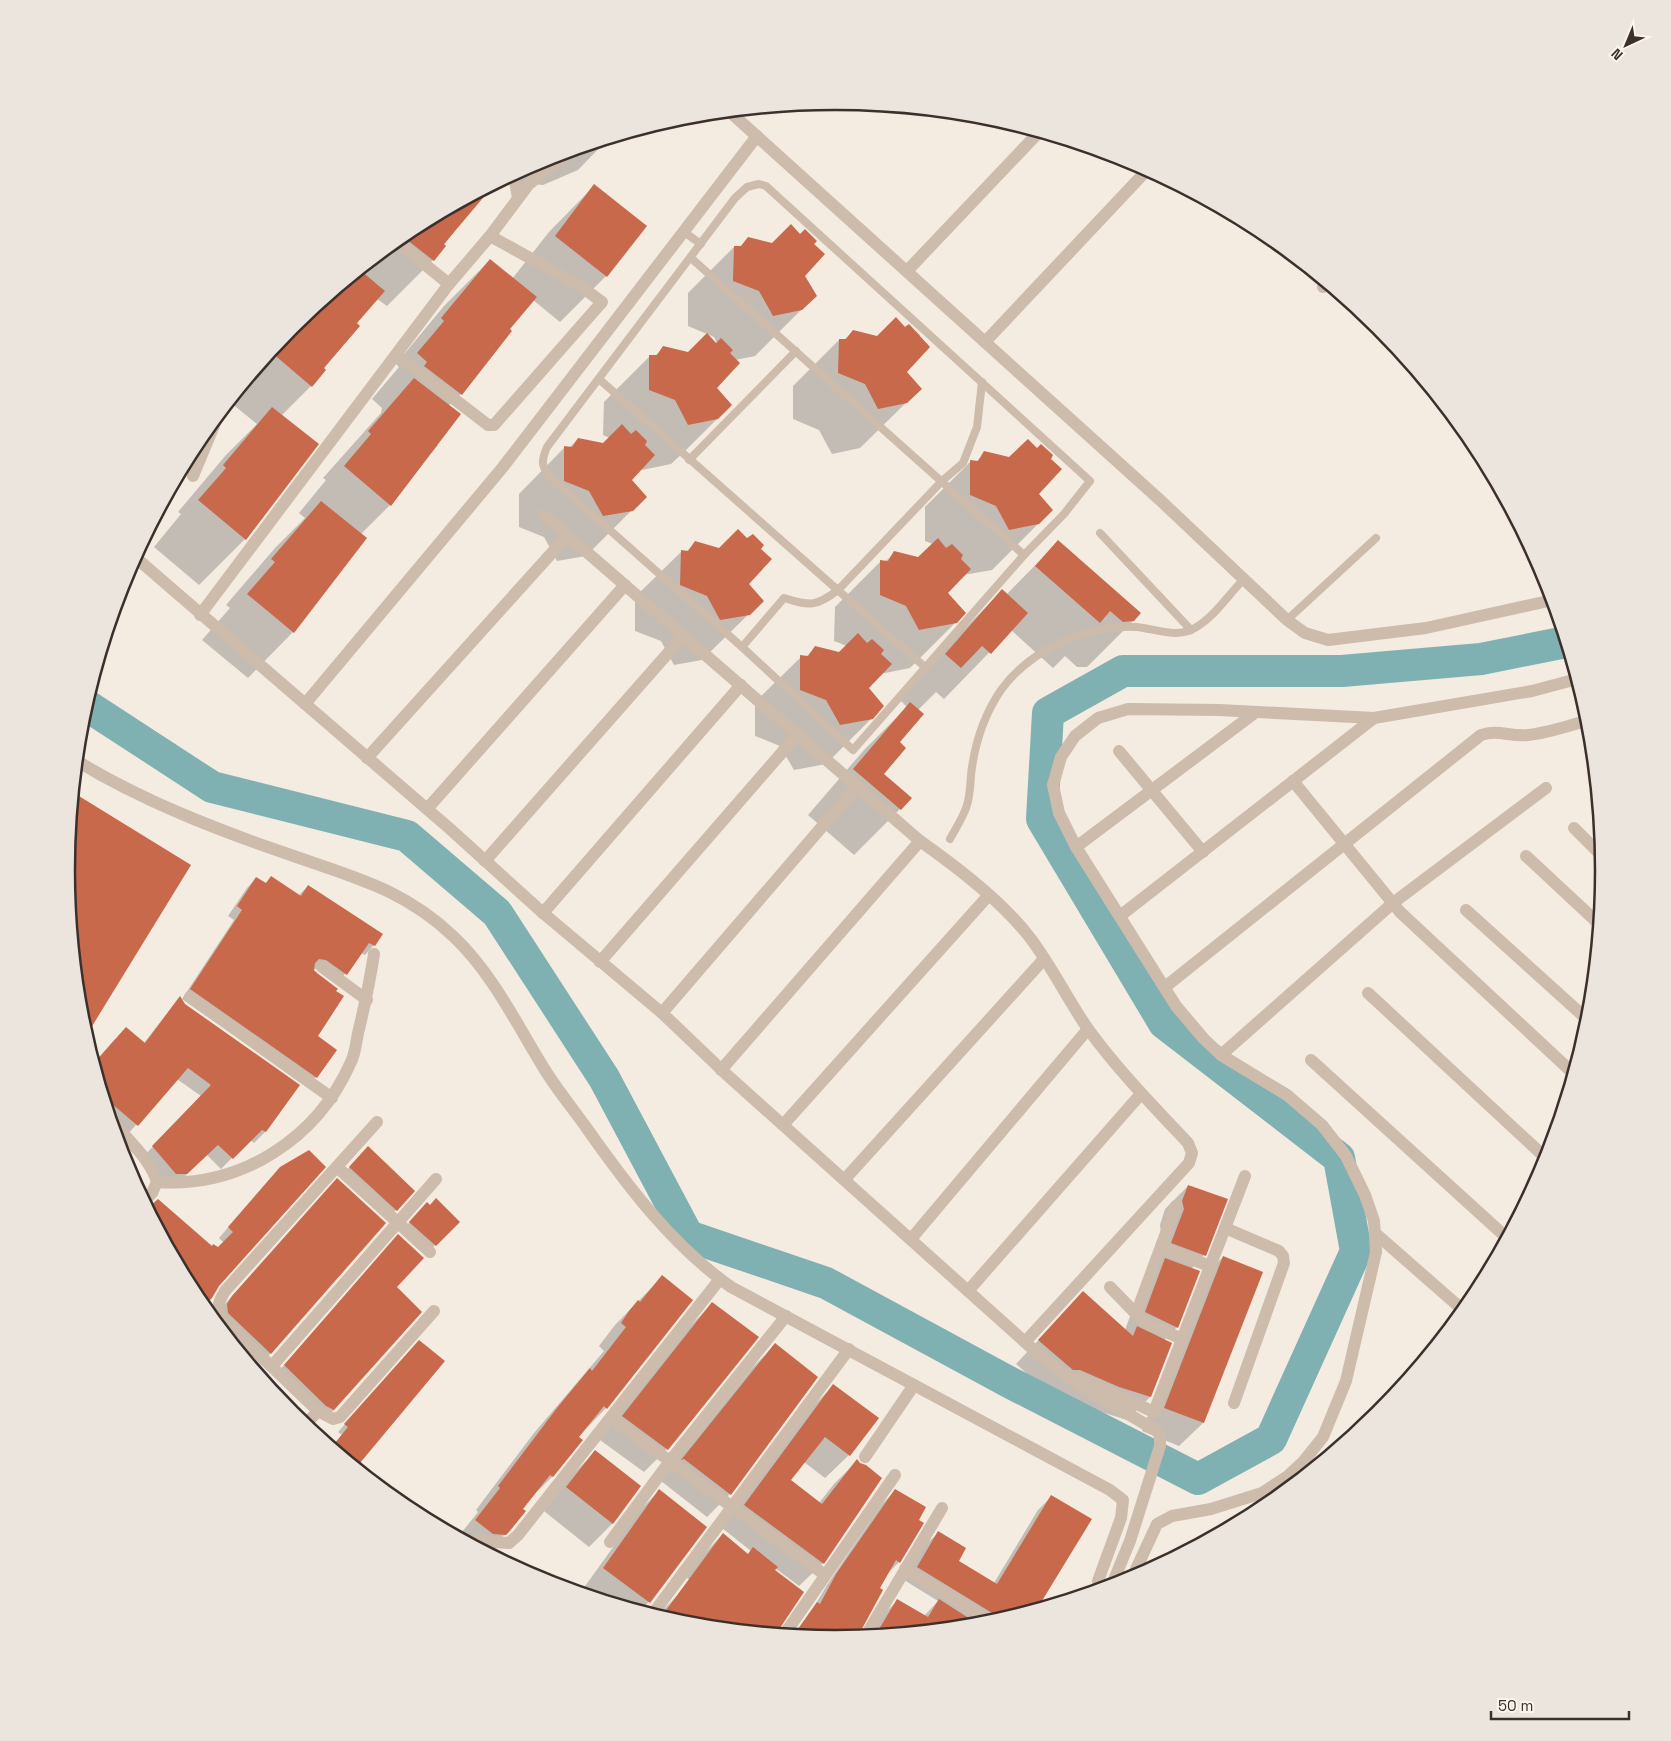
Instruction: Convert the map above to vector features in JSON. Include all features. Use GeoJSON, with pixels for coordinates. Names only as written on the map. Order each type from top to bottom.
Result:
{"type":"FeatureCollection","features":[{"type":"Feature","properties":{"kind":"street"},"geometry":{"type":"LineString","coordinates":[[736,117],[907,271],[1287,620],[1304,633],[1328,640],[1426,628],[1547,602]]}},
{"type":"Feature","properties":{"kind":"street"},"geometry":{"type":"LineString","coordinates":[[305,704],[502,467],[757,136]]}},
{"type":"Feature","properties":{"kind":"street"},"geometry":{"type":"LineString","coordinates":[[907,271],[1035,137]]}},
{"type":"Feature","properties":{"kind":"street"},"geometry":{"type":"LineString","coordinates":[[200,615],[450,284],[490,236],[529,184],[554,164]]}},
{"type":"Feature","properties":{"kind":"street"},"geometry":{"type":"LineString","coordinates":[[984,342],[1143,175]]}},
{"type":"Feature","properties":{"kind":"street"},"geometry":{"type":"LineString","coordinates":[[515,181],[518,198]]}},
{"type":"Feature","properties":{"kind":"street"},"geometry":{"type":"LineString","coordinates":[[490,236],[579,285],[619,315]]}},
{"type":"Feature","properties":{"kind":"street"},"geometry":{"type":"LineString","coordinates":[[402,246],[450,284]]}},
{"type":"Feature","properties":{"kind":"street"},"geometry":{"type":"LineString","coordinates":[[397,354],[488,425],[494,425],[602,302]]}},
{"type":"Feature","properties":{"kind":"street"},"geometry":{"type":"LineString","coordinates":[[192,476],[206,444]]}},
{"type":"Feature","properties":{"kind":"street"},"geometry":{"type":"LineString","coordinates":[[544,515],[920,841],[953,864],[988,896],[1030,938],[1088,1028],[1140,1095],[1188,1143],[1192,1153],[1189,1163],[1025,1342]]}},
{"type":"Feature","properties":{"kind":"street"},"geometry":{"type":"LineString","coordinates":[[367,758],[568,535]]}},
{"type":"Feature","properties":{"kind":"street"},"geometry":{"type":"LineString","coordinates":[[141,562],[427,809],[543,913],[662,1013],[721,1070],[1025,1342],[1075,1382],[1157,1431],[1160,1436],[1160,1446],[1130,1541],[1112,1579]]}},
{"type":"Feature","properties":{"kind":"street"},"geometry":{"type":"LineString","coordinates":[[427,809],[625,585]]}},
{"type":"Feature","properties":{"kind":"street"},"geometry":{"type":"LineString","coordinates":[[485,861],[684,635]]}},
{"type":"Feature","properties":{"kind":"street"},"geometry":{"type":"LineString","coordinates":[[1136,1569],[1157,1524],[1172,1516],[1211,1509],[1262,1493],[1298,1467],[1324,1437],[1346,1381],[1376,1252],[1374,1221],[1365,1195],[1346,1156],[1322,1125],[1286,1095],[1221,1055],[1176,1006],[1076,847],[1059,813],[1053,785],[1061,757],[1075,736],[1098,718],[1128,709],[1256,712],[1374,718],[1532,691],[1571,680]]}},
{"type":"Feature","properties":{"kind":"street"},"geometry":{"type":"LineString","coordinates":[[543,913],[741,685]]}},
{"type":"Feature","properties":{"kind":"street"},"geometry":{"type":"LineString","coordinates":[[1076,847],[1256,712]]}},
{"type":"Feature","properties":{"kind":"street"},"geometry":{"type":"LineString","coordinates":[[1120,916],[1374,718]]}},
{"type":"Feature","properties":{"kind":"street"},"geometry":{"type":"LineString","coordinates":[[1165,987],[1481,735],[1491,731],[1516,736],[1530,735],[1581,722]]}},
{"type":"Feature","properties":{"kind":"street"},"geometry":{"type":"LineString","coordinates":[[600,962],[798,734]]}},
{"type":"Feature","properties":{"kind":"street"},"geometry":{"type":"LineString","coordinates":[[1119,751],[1203,852]]}},
{"type":"Feature","properties":{"kind":"street"},"geometry":{"type":"LineString","coordinates":[[83,765],[107,779],[164,807],[288,854],[358,877],[391,891],[423,911],[455,938],[489,977],[546,1072],[614,1168],[679,1245],[720,1279],[1110,1490],[1123,1500],[1121,1518],[1098,1581],[1102,1583]]}},
{"type":"Feature","properties":{"kind":"street"},"geometry":{"type":"LineString","coordinates":[[1293,781],[1393,903],[1569,1070]]}},
{"type":"Feature","properties":{"kind":"street"},"geometry":{"type":"LineString","coordinates":[[662,1013],[857,786]]}},
{"type":"Feature","properties":{"kind":"street"},"geometry":{"type":"LineString","coordinates":[[1221,1055],[1393,903],[1546,788]]}},
{"type":"Feature","properties":{"kind":"street"},"geometry":{"type":"LineString","coordinates":[[1574,828],[1595,849]]}},
{"type":"Feature","properties":{"kind":"street"},"geometry":{"type":"LineString","coordinates":[[721,1070],[920,841]]}},
{"type":"Feature","properties":{"kind":"street"},"geometry":{"type":"LineString","coordinates":[[1526,856],[1594,919]]}},
{"type":"Feature","properties":{"kind":"street"},"geometry":{"type":"LineString","coordinates":[[783,1125],[988,896]]}},
{"type":"Feature","properties":{"kind":"street"},"geometry":{"type":"LineString","coordinates":[[1466,910],[1582,1015]]}},
{"type":"Feature","properties":{"kind":"street"},"geometry":{"type":"LineString","coordinates":[[157,1182],[181,1183],[208,1180],[230,1173],[269,1155],[295,1139],[332,1098],[352,1061],[367,1000],[374,954]]}},
{"type":"Feature","properties":{"kind":"street"},"geometry":{"type":"LineString","coordinates":[[845,1179],[1044,959]]}},
{"type":"Feature","properties":{"kind":"street"},"geometry":{"type":"LineString","coordinates":[[322,967],[367,1000]]}},
{"type":"Feature","properties":{"kind":"street"},"geometry":{"type":"LineString","coordinates":[[1368,993],[1541,1154]]}},
{"type":"Feature","properties":{"kind":"street"},"geometry":{"type":"LineString","coordinates":[[190,997],[332,1098]]}},
{"type":"Feature","properties":{"kind":"street"},"geometry":{"type":"LineString","coordinates":[[911,1239],[1088,1028]]}},
{"type":"Feature","properties":{"kind":"street"},"geometry":{"type":"LineString","coordinates":[[1311,1060],[1503,1234]]}},
{"type":"Feature","properties":{"kind":"street"},"geometry":{"type":"LineString","coordinates":[[968,1291],[1140,1095]]}},
{"type":"Feature","properties":{"kind":"street"},"geometry":{"type":"LineString","coordinates":[[221,1317],[217,1310],[219,1300],[225,1291],[377,1122]]}},
{"type":"Feature","properties":{"kind":"street"},"geometry":{"type":"LineString","coordinates":[[123,1135],[154,1170],[157,1182],[148,1197]]}},
{"type":"Feature","properties":{"kind":"street"},"geometry":{"type":"LineString","coordinates":[[337,1167],[430,1252]]}},
{"type":"Feature","properties":{"kind":"street"},"geometry":{"type":"LineString","coordinates":[[1075,1382],[1082,1378],[1154,1412],[1245,1176]]}},
{"type":"Feature","properties":{"kind":"street"},"geometry":{"type":"LineString","coordinates":[[272,1366],[436,1180]]}},
{"type":"Feature","properties":{"kind":"street"},"geometry":{"type":"LineString","coordinates":[[1136,1314],[1176,1206]]}},
{"type":"Feature","properties":{"kind":"street"},"geometry":{"type":"LineString","coordinates":[[1225,1228],[1279,1251],[1284,1263],[1234,1403]]}},
{"type":"Feature","properties":{"kind":"street"},"geometry":{"type":"LineString","coordinates":[[1375,1233],[1458,1306]]}},
{"type":"Feature","properties":{"kind":"street"},"geometry":{"type":"LineString","coordinates":[[1160,1248],[1210,1266]]}},
{"type":"Feature","properties":{"kind":"street"},"geometry":{"type":"LineString","coordinates":[[475,1540],[499,1544],[513,1539],[720,1279]]}},
{"type":"Feature","properties":{"kind":"street"},"geometry":{"type":"LineString","coordinates":[[1110,1286],[1144,1322],[1182,1339]]}},
{"type":"Feature","properties":{"kind":"street"},"geometry":{"type":"LineString","coordinates":[[221,1318],[318,1411],[332,1420],[340,1417],[434,1312]]}},
{"type":"Feature","properties":{"kind":"street"},"geometry":{"type":"LineString","coordinates":[[610,1542],[670,1461],[786,1316]]}},
{"type":"Feature","properties":{"kind":"street"},"geometry":{"type":"LineString","coordinates":[[656,1609],[849,1349]]}},
{"type":"Feature","properties":{"kind":"street"},"geometry":{"type":"LineString","coordinates":[[864,1457],[914,1385]]}},
{"type":"Feature","properties":{"kind":"street"},"geometry":{"type":"LineString","coordinates":[[310,1420],[318,1411]]}},
{"type":"Feature","properties":{"kind":"street"},"geometry":{"type":"LineString","coordinates":[[610,1418],[826,1575]]}},
{"type":"Feature","properties":{"kind":"street"},"geometry":{"type":"LineString","coordinates":[[788,1629],[894,1474]]}},
{"type":"Feature","properties":{"kind":"street"},"geometry":{"type":"LineString","coordinates":[[869,1630],[942,1508]]}},
{"type":"Feature","properties":{"kind":"street"},"geometry":{"type":"LineString","coordinates":[[905,1570],[982,1616]]}},
{"type":"Feature","properties":{"kind":"lane"},"geometry":{"type":"LineString","coordinates":[[758,184],[766,186],[1090,481],[1064,514],[1024,555],[853,750],[742,647],[558,485],[544,470],[541,460],[547,447],[701,244],[735,198],[747,188],[758,184]]}},
{"type":"Feature","properties":{"kind":"lane"},"geometry":{"type":"LineString","coordinates":[[684,232],[701,244]]}},
{"type":"Feature","properties":{"kind":"lane"},"geometry":{"type":"LineString","coordinates":[[691,258],[1024,555]]}},
{"type":"Feature","properties":{"kind":"lane"},"geometry":{"type":"LineString","coordinates":[[689,460],[796,351]]}},
{"type":"Feature","properties":{"kind":"lane"},"geometry":{"type":"LineString","coordinates":[[599,379],[926,668]]}},
{"type":"Feature","properties":{"kind":"lane"},"geometry":{"type":"LineString","coordinates":[[742,647],[784,598],[804,604],[822,603],[838,590],[942,481],[963,463],[977,427],[982,382]]}},
{"type":"Feature","properties":{"kind":"lane"},"geometry":{"type":"LineString","coordinates":[[1100,533],[1192,630]]}},
{"type":"Feature","properties":{"kind":"lane"},"geometry":{"type":"LineString","coordinates":[[1287,620],[1376,538]]}},
{"type":"Feature","properties":{"kind":"lane"},"geometry":{"type":"LineString","coordinates":[[950,839],[967,805],[972,765],[986,716],[1002,689],[1022,667],[1060,641],[1099,629],[1135,627],[1176,633],[1192,630],[1206,620],[1244,579]]}},
{"type":"Feature","properties":{"kind":"building"},"geometry":{"type":"Polygon","coordinates":[[[594,184],[647,226],[607,277],[555,236],[594,184]]]}},
{"type":"Feature","properties":{"kind":"building"},"geometry":{"type":"Polygon","coordinates":[[[485,196],[444,244],[446,246],[434,261],[409,241],[485,196]]]}},
{"type":"Feature","properties":{"kind":"building"},"geometry":{"type":"Polygon","coordinates":[[[791,224],[800,234],[805,229],[817,241],[814,244],[825,254],[805,276],[817,296],[802,310],[773,316],[759,291],[733,281],[734,246],[741,246],[748,237],[772,243],[791,224]]]}},
{"type":"Feature","properties":{"kind":"building"},"geometry":{"type":"Polygon","coordinates":[[[490,259],[537,297],[510,329],[512,331],[462,395],[424,366],[427,362],[417,353],[444,321],[441,318],[490,259]]]}},
{"type":"Feature","properties":{"kind":"building"},"geometry":{"type":"Polygon","coordinates":[[[365,274],[385,291],[357,323],[360,326],[324,368],[326,370],[312,387],[276,356],[334,299],[365,274]]]}},
{"type":"Feature","properties":{"kind":"building"},"geometry":{"type":"Polygon","coordinates":[[[896,317],[905,327],[909,324],[930,347],[907,372],[922,389],[907,403],[878,409],[865,384],[838,373],[839,339],[846,339],[853,330],[877,336],[896,317]]]}},
{"type":"Feature","properties":{"kind":"building"},"geometry":{"type":"Polygon","coordinates":[[[707,333],[716,343],[721,338],[733,350],[730,353],[740,363],[717,388],[732,405],[718,419],[688,425],[675,400],[649,390],[649,355],[657,355],[663,346],[688,352],[707,333]]]}},
{"type":"Feature","properties":{"kind":"building"},"geometry":{"type":"Polygon","coordinates":[[[414,378],[461,414],[391,506],[344,466],[371,434],[368,431],[414,378]]]}},
{"type":"Feature","properties":{"kind":"building"},"geometry":{"type":"Polygon","coordinates":[[[272,407],[319,444],[246,540],[198,500],[226,468],[223,465],[272,407]]]}},
{"type":"Feature","properties":{"kind":"building"},"geometry":{"type":"Polygon","coordinates":[[[622,424],[631,434],[636,430],[647,441],[645,445],[655,455],[632,480],[647,497],[633,511],[603,516],[589,491],[564,481],[564,446],[572,447],[578,438],[603,443],[622,424]]]}},
{"type":"Feature","properties":{"kind":"building"},"geometry":{"type":"Polygon","coordinates":[[[1028,439],[1037,448],[1041,444],[1053,455],[1051,459],[1062,469],[1039,494],[1053,510],[1039,524],[1009,530],[996,506],[970,495],[970,460],[978,461],[984,451],[1009,457],[1028,439]]]}},
{"type":"Feature","properties":{"kind":"building"},"geometry":{"type":"Polygon","coordinates":[[[321,501],[367,538],[294,633],[247,594],[275,562],[271,559],[321,501]]]}},
{"type":"Feature","properties":{"kind":"building"},"geometry":{"type":"Polygon","coordinates":[[[738,529],[747,538],[753,534],[764,545],[761,549],[772,559],[749,584],[764,601],[750,615],[720,620],[707,596],[680,585],[681,550],[688,551],[695,541],[719,548],[738,529]]]}},
{"type":"Feature","properties":{"kind":"building"},"geometry":{"type":"Polygon","coordinates":[[[938,538],[946,548],[952,544],[963,555],[961,559],[971,569],[948,593],[966,613],[957,623],[919,630],[906,606],[880,595],[880,560],[888,561],[894,551],[918,557],[938,538]]]}},
{"type":"Feature","properties":{"kind":"building"},"geometry":{"type":"Polygon","coordinates":[[[1058,540],[1141,613],[1134,621],[1123,622],[1110,611],[1100,623],[1035,566],[1058,540]]]}},
{"type":"Feature","properties":{"kind":"building"},"geometry":{"type":"Polygon","coordinates":[[[1002,589],[1028,613],[991,654],[982,646],[961,668],[945,654],[1002,589]]]}},
{"type":"Feature","properties":{"kind":"building"},"geometry":{"type":"Polygon","coordinates":[[[858,633],[867,643],[872,639],[884,650],[881,654],[892,664],[869,688],[884,706],[873,719],[840,725],[826,700],[800,690],[800,655],[808,656],[815,646],[839,652],[858,633]]]}},
{"type":"Feature","properties":{"kind":"building"},"geometry":{"type":"Polygon","coordinates":[[[910,702],[924,714],[900,742],[906,748],[884,774],[912,798],[901,810],[853,769],[910,702]]]}},
{"type":"Feature","properties":{"kind":"building"},"geometry":{"type":"Polygon","coordinates":[[[79,796],[191,865],[92,1027],[82,970],[77,920],[75,870],[79,796]]]}},
{"type":"Feature","properties":{"kind":"building"},"geometry":{"type":"Polygon","coordinates":[[[271,876],[301,896],[308,885],[383,934],[375,946],[369,943],[347,975],[326,960],[319,959],[315,963],[314,970],[344,996],[318,1036],[337,1050],[317,1078],[190,989],[242,910],[237,906],[256,877],[266,883],[271,876]]]}},
{"type":"Feature","properties":{"kind":"building"},"geometry":{"type":"Polygon","coordinates":[[[180,996],[185,1004],[300,1085],[266,1132],[262,1130],[233,1159],[218,1145],[187,1174],[176,1174],[152,1146],[211,1085],[188,1068],[138,1126],[112,1104],[99,1058],[126,1027],[145,1043],[180,996]]]}},
{"type":"Feature","properties":{"kind":"building"},"geometry":{"type":"Polygon","coordinates":[[[368,1146],[415,1191],[397,1211],[349,1167],[368,1146]]]}},
{"type":"Feature","properties":{"kind":"building"},"geometry":{"type":"Polygon","coordinates":[[[309,1150],[326,1167],[219,1286],[209,1301],[177,1251],[152,1204],[158,1199],[212,1246],[213,1244],[218,1247],[233,1232],[228,1227],[280,1167],[309,1150]]]}},
{"type":"Feature","properties":{"kind":"building"},"geometry":{"type":"Polygon","coordinates":[[[337,1178],[386,1223],[271,1354],[228,1313],[227,1304],[337,1178]]]}},
{"type":"Feature","properties":{"kind":"building"},"geometry":{"type":"Polygon","coordinates":[[[1188,1185],[1228,1199],[1206,1256],[1171,1243],[1184,1209],[1182,1201],[1188,1185]]]}},
{"type":"Feature","properties":{"kind":"building"},"geometry":{"type":"Polygon","coordinates":[[[436,1198],[460,1222],[436,1246],[409,1222],[427,1202],[430,1205],[436,1198]]]}},
{"type":"Feature","properties":{"kind":"building"},"geometry":{"type":"Polygon","coordinates":[[[398,1234],[424,1258],[397,1287],[422,1312],[334,1410],[326,1406],[284,1365],[398,1234]]]}},
{"type":"Feature","properties":{"kind":"building"},"geometry":{"type":"Polygon","coordinates":[[[1223,1256],[1263,1272],[1204,1423],[1164,1408],[1223,1256]]]}},
{"type":"Feature","properties":{"kind":"building"},"geometry":{"type":"Polygon","coordinates":[[[1165,1258],[1200,1271],[1178,1328],[1145,1312],[1165,1258]]]}},
{"type":"Feature","properties":{"kind":"building"},"geometry":{"type":"Polygon","coordinates":[[[662,1275],[693,1300],[607,1409],[604,1406],[579,1437],[583,1440],[553,1477],[550,1475],[523,1509],[526,1511],[509,1532],[506,1535],[493,1534],[475,1520],[500,1488],[498,1486],[557,1408],[590,1368],[592,1371],[626,1327],[621,1323],[629,1311],[638,1300],[640,1302],[662,1275]]]}},
{"type":"Feature","properties":{"kind":"building"},"geometry":{"type":"Polygon","coordinates":[[[1083,1291],[1133,1336],[1137,1326],[1172,1343],[1151,1397],[1119,1387],[1080,1370],[1073,1370],[1038,1340],[1083,1291]]]}},
{"type":"Feature","properties":{"kind":"building"},"geometry":{"type":"Polygon","coordinates":[[[712,1302],[759,1337],[668,1450],[622,1416],[712,1302]]]}},
{"type":"Feature","properties":{"kind":"building"},"geometry":{"type":"Polygon","coordinates":[[[419,1340],[445,1361],[360,1463],[335,1443],[348,1427],[344,1424],[419,1340]]]}},
{"type":"Feature","properties":{"kind":"building"},"geometry":{"type":"Polygon","coordinates":[[[775,1343],[818,1377],[731,1495],[684,1459],[681,1460],[775,1343]]]}},
{"type":"Feature","properties":{"kind":"building"},"geometry":{"type":"Polygon","coordinates":[[[833,1384],[879,1418],[850,1456],[825,1437],[791,1480],[822,1504],[857,1459],[882,1478],[824,1564],[744,1505],[833,1384]]]}},
{"type":"Feature","properties":{"kind":"building"},"geometry":{"type":"Polygon","coordinates":[[[595,1450],[641,1486],[613,1524],[566,1487],[595,1450]]]}},
{"type":"Feature","properties":{"kind":"building"},"geometry":{"type":"Polygon","coordinates":[[[659,1489],[707,1527],[650,1603],[603,1568],[659,1489]]]}},
{"type":"Feature","properties":{"kind":"building"},"geometry":{"type":"Polygon","coordinates":[[[895,1489],[926,1507],[919,1520],[924,1523],[900,1563],[896,1560],[880,1588],[883,1590],[861,1630],[798,1629],[817,1602],[820,1604],[836,1574],[895,1489]]]}},
{"type":"Feature","properties":{"kind":"building"},"geometry":{"type":"Polygon","coordinates":[[[1051,1495],[1092,1519],[1041,1602],[1032,1605],[993,1614],[917,1567],[938,1531],[966,1548],[959,1561],[997,1584],[1051,1495]]]}},
{"type":"Feature","properties":{"kind":"building"},"geometry":{"type":"Polygon","coordinates":[[[723,1533],[748,1554],[753,1547],[778,1567],[775,1570],[804,1592],[780,1628],[736,1624],[665,1611],[723,1533]]]}},
{"type":"Feature","properties":{"kind":"building"},"geometry":{"type":"Polygon","coordinates":[[[897,1599],[928,1617],[939,1599],[967,1617],[966,1619],[935,1624],[879,1629],[897,1599]]]}},
{"type":"Feature","properties":{"kind":"waterway"},"geometry":{"type":"LineString","coordinates":[[93,709],[212,787],[407,836],[497,913],[604,1078],[688,1236],[826,1283],[1007,1381],[1198,1479],[1271,1439],[1356,1251],[1339,1158],[1164,1023],[1042,819],[1048,713],[1123,671],[1342,671],[1481,659],[1561,643]]}}]}
